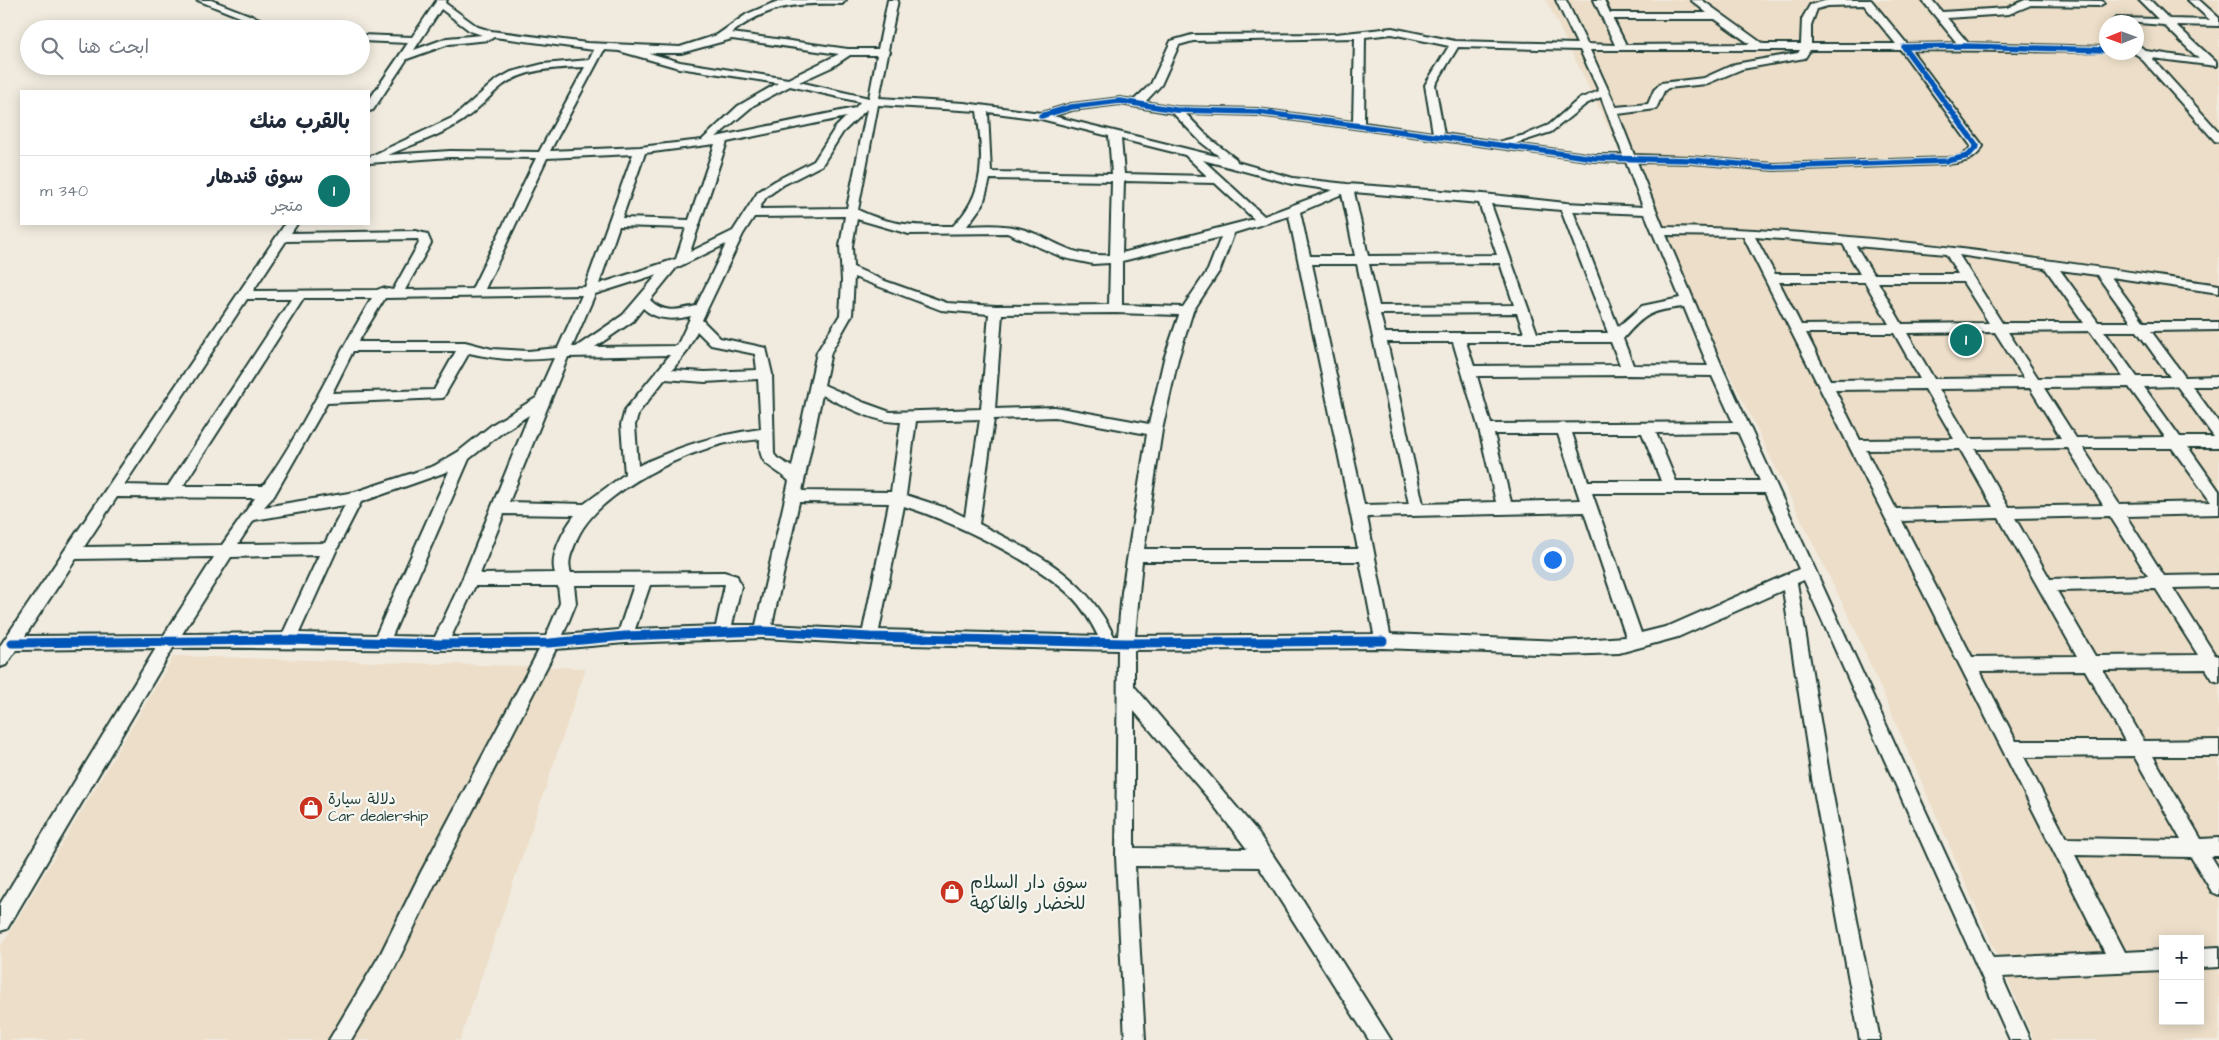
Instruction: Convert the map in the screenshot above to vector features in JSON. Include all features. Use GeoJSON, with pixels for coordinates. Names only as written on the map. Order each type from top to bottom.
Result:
{"type":"FeatureCollection","features":[{"type":"Feature","properties":{"kind":"street"},"geometry":{"type":"LineString","coordinates":[[202,0],[256,20]]}},
{"type":"Feature","properties":{"kind":"street"},"geometry":{"type":"LineString","coordinates":[[721,37],[738,21],[757,8],[773,3],[791,0],[842,1]]}},
{"type":"Feature","properties":{"kind":"street"},"geometry":{"type":"LineString","coordinates":[[763,631],[824,352],[846,315],[848,281],[846,246],[872,102],[885,52],[894,0]]}},
{"type":"Feature","properties":{"kind":"street"},"geometry":{"type":"LineString","coordinates":[[1561,0],[1585,48],[1612,111],[1658,231],[1717,371],[2020,1040]]}},
{"type":"Feature","properties":{"kind":"street"},"geometry":{"type":"LineString","coordinates":[[1599,0],[1622,48]]}},
{"type":"Feature","properties":{"kind":"street"},"geometry":{"type":"LineString","coordinates":[[1696,0],[1761,48]]}},
{"type":"Feature","properties":{"kind":"street"},"geometry":{"type":"LineString","coordinates":[[1928,0],[1965,46]]}},
{"type":"Feature","properties":{"kind":"street"},"geometry":{"type":"LineString","coordinates":[[2144,0],[2214,64]]}},
{"type":"Feature","properties":{"kind":"street"},"geometry":{"type":"LineString","coordinates":[[2193,0],[2219,23]]}},
{"type":"Feature","properties":{"kind":"street"},"geometry":{"type":"LineString","coordinates":[[1041,116],[1057,110],[1092,104],[1120,101],[1138,102],[1176,110],[1258,112],[1358,124],[1594,158],[1691,160],[1774,167],[1946,161],[1968,157],[1975,152],[1977,146],[1974,139],[1904,47],[1866,1],[1813,7],[1808,14],[1804,31],[1806,48],[1801,56],[1739,66],[1706,81],[1665,85],[1659,90],[1652,107],[1612,111]]}},
{"type":"Feature","properties":{"kind":"street"},"geometry":{"type":"LineString","coordinates":[[370,106],[441,2],[474,29],[501,36],[623,49],[681,50],[721,37],[746,37],[848,52],[885,52]]}},
{"type":"Feature","properties":{"kind":"street"},"geometry":{"type":"LineString","coordinates":[[1940,15],[2009,10],[2029,2],[2168,22],[2219,23]]}},
{"type":"Feature","properties":{"kind":"street"},"geometry":{"type":"LineString","coordinates":[[1607,16],[1718,16]]}},
{"type":"Feature","properties":{"kind":"street"},"geometry":{"type":"LineString","coordinates":[[1138,102],[1156,85],[1172,48],[1179,41],[1192,38],[1360,35],[1392,31],[1455,44],[1585,48],[1965,46],[2099,50]]}},
{"type":"Feature","properties":{"kind":"street"},"geometry":{"type":"LineString","coordinates":[[1358,124],[1360,35]]}},
{"type":"Feature","properties":{"kind":"street"},"geometry":{"type":"LineString","coordinates":[[403,57],[447,41],[501,36]]}},
{"type":"Feature","properties":{"kind":"street"},"geometry":{"type":"LineString","coordinates":[[370,38],[414,40]]}},
{"type":"Feature","properties":{"kind":"street"},"geometry":{"type":"LineString","coordinates":[[1439,136],[1430,85],[1455,44]]}},
{"type":"Feature","properties":{"kind":"street"},"geometry":{"type":"LineString","coordinates":[[476,294],[544,155],[601,47]]}},
{"type":"Feature","properties":{"kind":"street"},"geometry":{"type":"LineString","coordinates":[[623,49],[679,65],[789,83],[872,102],[982,108],[1041,116],[1115,136],[1188,152],[1292,181],[1347,188],[1483,198],[1566,207],[1650,211]]}},
{"type":"Feature","properties":{"kind":"street"},"geometry":{"type":"LineString","coordinates":[[706,143],[738,111],[768,92],[815,73],[848,52]]}},
{"type":"Feature","properties":{"kind":"street"},"geometry":{"type":"LineString","coordinates":[[2144,52],[2214,64]]}},
{"type":"Feature","properties":{"kind":"street"},"geometry":{"type":"LineString","coordinates":[[2144,59],[2219,139]]}},
{"type":"Feature","properties":{"kind":"street"},"geometry":{"type":"LineString","coordinates":[[370,160],[456,120],[476,106],[497,85],[515,74],[532,69],[591,63]]}},
{"type":"Feature","properties":{"kind":"street"},"geometry":{"type":"LineString","coordinates":[[1496,145],[1544,131],[1570,114],[1587,97],[1604,93]]}},
{"type":"Feature","properties":{"kind":"street"},"geometry":{"type":"LineString","coordinates":[[370,160],[450,154],[544,155],[640,150],[706,143],[857,110],[872,102]]}},
{"type":"Feature","properties":{"kind":"street"},"geometry":{"type":"LineString","coordinates":[[957,229],[968,221],[987,175],[982,108]]}},
{"type":"Feature","properties":{"kind":"street"},"geometry":{"type":"LineString","coordinates":[[632,476],[628,425],[630,417],[644,394],[681,350],[737,234],[762,195],[771,188],[818,163],[838,130],[857,110]]}},
{"type":"Feature","properties":{"kind":"street"},"geometry":{"type":"LineString","coordinates":[[1176,110],[1206,141],[1241,168]]}},
{"type":"Feature","properties":{"kind":"street"},"geometry":{"type":"LineString","coordinates":[[1115,136],[1118,177],[1115,309]]}},
{"type":"Feature","properties":{"kind":"street"},"geometry":{"type":"LineString","coordinates":[[571,352],[614,329],[676,264],[694,224],[722,139]]}},
{"type":"Feature","properties":{"kind":"street"},"geometry":{"type":"LineString","coordinates":[[440,644],[470,580],[542,401],[571,352],[590,291],[640,150]]}},
{"type":"Feature","properties":{"kind":"street"},"geometry":{"type":"LineString","coordinates":[[1188,152],[1262,220]]}},
{"type":"Feature","properties":{"kind":"street"},"geometry":{"type":"LineString","coordinates":[[987,175],[1220,180]]}},
{"type":"Feature","properties":{"kind":"street"},"geometry":{"type":"LineString","coordinates":[[751,213],[853,212],[869,220],[909,230],[1007,229],[1022,233],[1074,256],[1093,260],[1115,259],[1229,231],[1294,210],[1347,188]]}},
{"type":"Feature","properties":{"kind":"street"},"geometry":{"type":"LineString","coordinates":[[1347,188],[1372,310],[1418,509]]}},
{"type":"Feature","properties":{"kind":"street"},"geometry":{"type":"LineString","coordinates":[[1483,198],[1532,337]]}},
{"type":"Feature","properties":{"kind":"street"},"geometry":{"type":"LineString","coordinates":[[1566,207],[1628,370]]}},
{"type":"Feature","properties":{"kind":"street"},"geometry":{"type":"LineString","coordinates":[[1294,210],[1358,511],[1383,642]]}},
{"type":"Feature","properties":{"kind":"street"},"geometry":{"type":"LineString","coordinates":[[616,222],[694,224]]}},
{"type":"Feature","properties":{"kind":"street"},"geometry":{"type":"LineString","coordinates":[[0,660],[290,225]]}},
{"type":"Feature","properties":{"kind":"street"},"geometry":{"type":"LineString","coordinates":[[1135,1040],[1125,857],[1126,688],[1118,642],[1137,555],[1155,430],[1171,359],[1187,311],[1214,270],[1229,231]]}},
{"type":"Feature","properties":{"kind":"street"},"geometry":{"type":"LineString","coordinates":[[1658,231],[1747,232],[1950,250],[2219,289]]}},
{"type":"Feature","properties":{"kind":"street"},"geometry":{"type":"LineString","coordinates":[[1747,232],[2120,962]]}},
{"type":"Feature","properties":{"kind":"street"},"geometry":{"type":"LineString","coordinates":[[243,295],[382,292],[476,294],[590,291],[676,264],[737,234]]}},
{"type":"Feature","properties":{"kind":"street"},"geometry":{"type":"LineString","coordinates":[[282,237],[416,235],[423,237],[425,242],[397,293]]}},
{"type":"Feature","properties":{"kind":"street"},"geometry":{"type":"LineString","coordinates":[[1847,240],[2219,886]]}},
{"type":"Feature","properties":{"kind":"street"},"geometry":{"type":"LineString","coordinates":[[1950,250],[2070,444],[2216,666]]}},
{"type":"Feature","properties":{"kind":"street"},"geometry":{"type":"LineString","coordinates":[[1306,260],[1504,259]]}},
{"type":"Feature","properties":{"kind":"street"},"geometry":{"type":"LineString","coordinates":[[2049,264],[2092,327],[2219,502]]}},
{"type":"Feature","properties":{"kind":"street"},"geometry":{"type":"LineString","coordinates":[[846,268],[927,302],[960,309],[1187,311]]}},
{"type":"Feature","properties":{"kind":"street"},"geometry":{"type":"LineString","coordinates":[[2100,271],[2219,434]]}},
{"type":"Feature","properties":{"kind":"street"},"geometry":{"type":"LineString","coordinates":[[1770,278],[1967,278]]}},
{"type":"Feature","properties":{"kind":"street"},"geometry":{"type":"LineString","coordinates":[[0,922],[54,829],[102,755],[169,640],[248,515],[269,492],[287,463],[349,346],[382,292]]}},
{"type":"Feature","properties":{"kind":"street"},"geometry":{"type":"LineString","coordinates":[[172,491],[300,294]]}},
{"type":"Feature","properties":{"kind":"street"},"geometry":{"type":"LineString","coordinates":[[643,300],[652,311],[661,315],[680,315],[701,309]]}},
{"type":"Feature","properties":{"kind":"street"},"geometry":{"type":"LineString","coordinates":[[1616,338],[1640,310],[1656,305],[1688,302]]}},
{"type":"Feature","properties":{"kind":"street"},"geometry":{"type":"LineString","coordinates":[[1372,310],[1523,309]]}},
{"type":"Feature","properties":{"kind":"street"},"geometry":{"type":"LineString","coordinates":[[972,526],[988,414],[996,310]]}},
{"type":"Feature","properties":{"kind":"street"},"geometry":{"type":"LineString","coordinates":[[696,322],[716,342],[760,351],[765,374],[768,433],[765,455],[767,459],[789,471],[797,479]]}},
{"type":"Feature","properties":{"kind":"street"},"geometry":{"type":"LineString","coordinates":[[1797,330],[2219,326]]}},
{"type":"Feature","properties":{"kind":"street"},"geometry":{"type":"LineString","coordinates":[[1458,337],[1486,429],[1506,508]]}},
{"type":"Feature","properties":{"kind":"street"},"geometry":{"type":"LineString","coordinates":[[1379,338],[1616,338]]}},
{"type":"Feature","properties":{"kind":"street"},"geometry":{"type":"LineString","coordinates":[[349,346],[465,347],[492,354],[528,356],[571,352],[681,350]]}},
{"type":"Feature","properties":{"kind":"street"},"geometry":{"type":"LineString","coordinates":[[322,398],[428,397],[438,395],[465,347]]}},
{"type":"Feature","properties":{"kind":"street"},"geometry":{"type":"LineString","coordinates":[[1468,371],[1717,371]]}},
{"type":"Feature","properties":{"kind":"street"},"geometry":{"type":"LineString","coordinates":[[660,374],[706,377],[765,374]]}},
{"type":"Feature","properties":{"kind":"street"},"geometry":{"type":"LineString","coordinates":[[1826,385],[2219,381]]}},
{"type":"Feature","properties":{"kind":"street"},"geometry":{"type":"LineString","coordinates":[[817,387],[878,414],[890,417],[1063,413],[1155,430]]}},
{"type":"Feature","properties":{"kind":"street"},"geometry":{"type":"LineString","coordinates":[[248,515],[356,498],[440,470],[463,456],[498,428],[542,401]]}},
{"type":"Feature","properties":{"kind":"street"},"geometry":{"type":"LineString","coordinates":[[870,637],[898,498],[909,418]]}},
{"type":"Feature","properties":{"kind":"street"},"geometry":{"type":"LineString","coordinates":[[1486,429],[1743,427]]}},
{"type":"Feature","properties":{"kind":"street"},"geometry":{"type":"LineString","coordinates":[[1563,428],[1636,642]]}},
{"type":"Feature","properties":{"kind":"street"},"geometry":{"type":"LineString","coordinates":[[1647,428],[1671,487]]}},
{"type":"Feature","properties":{"kind":"street"},"geometry":{"type":"LineString","coordinates":[[339,1040],[388,960],[428,878],[550,644],[568,603],[565,579],[560,565],[572,530],[587,510],[632,476],[701,445],[768,433]]}},
{"type":"Feature","properties":{"kind":"street"},"geometry":{"type":"LineString","coordinates":[[1856,445],[2219,442]]}},
{"type":"Feature","properties":{"kind":"street"},"geometry":{"type":"LineString","coordinates":[[381,642],[463,456]]}},
{"type":"Feature","properties":{"kind":"street"},"geometry":{"type":"LineString","coordinates":[[1584,488],[1770,487]]}},
{"type":"Feature","properties":{"kind":"street"},"geometry":{"type":"LineString","coordinates":[[112,491],[269,492]]}},
{"type":"Feature","properties":{"kind":"street"},"geometry":{"type":"LineString","coordinates":[[793,496],[898,498],[944,513],[1030,558],[1078,594],[1118,642]]}},
{"type":"Feature","properties":{"kind":"street"},"geometry":{"type":"LineString","coordinates":[[288,640],[356,498]]}},
{"type":"Feature","properties":{"kind":"street"},"geometry":{"type":"LineString","coordinates":[[1358,511],[1589,506]]}},
{"type":"Feature","properties":{"kind":"street"},"geometry":{"type":"LineString","coordinates":[[499,508],[587,510]]}},
{"type":"Feature","properties":{"kind":"street"},"geometry":{"type":"LineString","coordinates":[[1892,515],[2219,508]]}},
{"type":"Feature","properties":{"kind":"street"},"geometry":{"type":"LineString","coordinates":[[72,553],[330,549]]}},
{"type":"Feature","properties":{"kind":"street"},"geometry":{"type":"LineString","coordinates":[[1137,555],[1367,555]]}},
{"type":"Feature","properties":{"kind":"street"},"geometry":{"type":"LineString","coordinates":[[12,643],[288,640],[440,644],[550,644],[625,636],[763,631],[870,637],[1118,642],[1383,642],[1583,649],[1636,642],[1680,629],[1807,572]]}},
{"type":"Feature","properties":{"kind":"street"},"geometry":{"type":"LineString","coordinates":[[625,636],[644,578]]}},
{"type":"Feature","properties":{"kind":"street"},"geometry":{"type":"LineString","coordinates":[[470,580],[724,578],[731,580],[733,586],[723,632]]}},
{"type":"Feature","properties":{"kind":"street"},"geometry":{"type":"LineString","coordinates":[[1789,581],[1822,785],[1870,1040]]}},
{"type":"Feature","properties":{"kind":"street"},"geometry":{"type":"LineString","coordinates":[[2045,585],[2219,581]]}},
{"type":"Feature","properties":{"kind":"street"},"geometry":{"type":"LineString","coordinates":[[1968,664],[2090,662],[2216,666]]}},
{"type":"Feature","properties":{"kind":"street"},"geometry":{"type":"LineString","coordinates":[[1126,688],[1215,794],[1264,858],[1350,995],[1381,1040]]}},
{"type":"Feature","properties":{"kind":"street"},"geometry":{"type":"LineString","coordinates":[[2011,749],[2219,748]]}},
{"type":"Feature","properties":{"kind":"street"},"geometry":{"type":"LineString","coordinates":[[2060,846],[2154,849],[2219,847]]}},
{"type":"Feature","properties":{"kind":"street"},"geometry":{"type":"LineString","coordinates":[[1125,857],[1264,858]]}},
{"type":"Feature","properties":{"kind":"street"},"geometry":{"type":"LineString","coordinates":[[2204,958],[2219,957]]}},
{"type":"Feature","properties":{"kind":"street"},"geometry":{"type":"LineString","coordinates":[[1988,968],[2159,960]]}},
{"type":"Feature","properties":{"kind":"shaded area"},"geometry":{"type":"Polygon","coordinates":[[[1546,0],[2219,0],[2219,1040],[2034,1040],[1854,627],[1546,0]]]}},
{"type":"Feature","properties":{"kind":"shaded area","name":"دلالة سيارة Car dealership"},"geometry":{"type":"Polygon","coordinates":[[[174,656],[586,668],[460,1040],[0,1040],[0,948],[174,656]]]}},
{"type":"Feature","properties":{"kind":"cycle path"},"geometry":{"type":"LineString","coordinates":[[1041,116],[1071,107],[1120,101],[1176,110],[1258,112],[1594,158],[1691,160],[1774,167],[1947,161],[1968,156],[1972,154],[1977,146],[1904,47],[1965,46],[2099,50]]}},
{"type":"Feature","properties":{"kind":"cycle path"},"geometry":{"type":"LineString","coordinates":[[12,643],[288,640],[440,644],[550,643],[625,636],[763,631],[870,637],[1126,643],[1383,641]]}},
{"type":"Feature","properties":{"kind":"place","name":"سوق قندهار"},"geometry":{"type":"Point","coordinates":[1966,340]}},
{"type":"Feature","properties":{"kind":"place","name":"دلالة سيارة Car dealership"},"geometry":{"type":"Point","coordinates":[311,808]}},
{"type":"Feature","properties":{"kind":"place","name":"سوق دار السلام للخضار والفاكهة"},"geometry":{"type":"Point","coordinates":[952,892]}}]}
